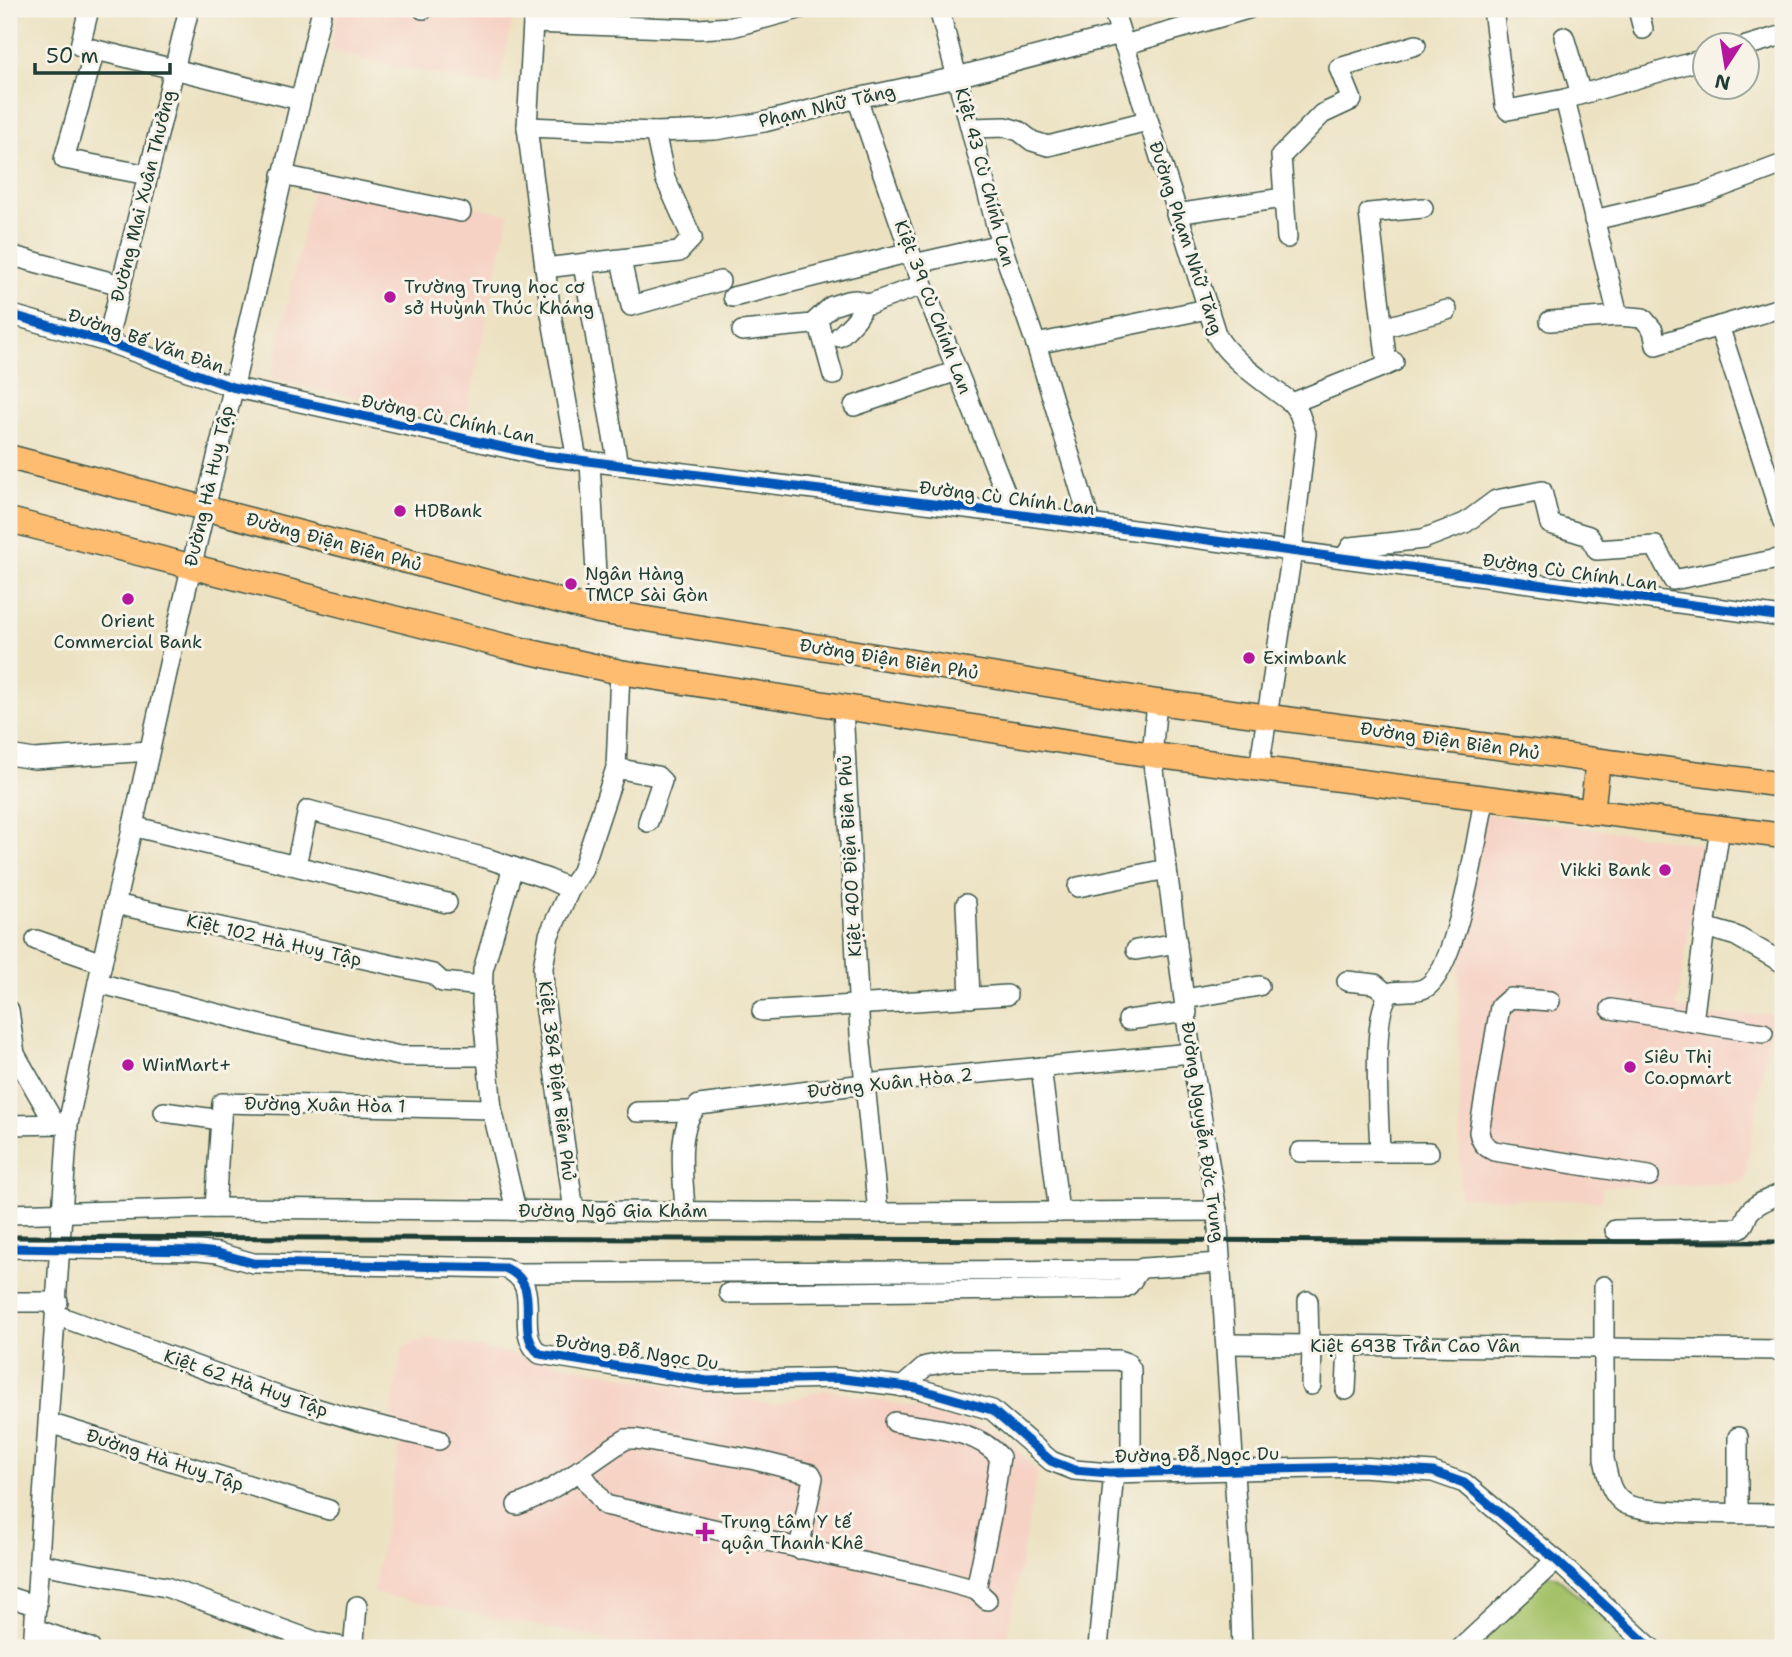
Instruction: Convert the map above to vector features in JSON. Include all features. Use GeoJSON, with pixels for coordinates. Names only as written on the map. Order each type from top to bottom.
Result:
{"type":"FeatureCollection","features":[{"type":"Feature","properties":{"kind":"main road","name":"Đường Điện Biên Phủ"},"geometry":{"type":"LineString","coordinates":[[9,457],[598,611],[1157,702],[1783,785]]}},
{"type":"Feature","properties":{"kind":"main road"},"geometry":{"type":"LineString","coordinates":[[9,520],[504,646],[620,672],[1152,755],[1783,836]]}},
{"type":"Feature","properties":{"kind":"main road"},"geometry":{"type":"LineString","coordinates":[[1592,812],[1598,761]]}},
{"type":"Feature","properties":{"kind":"street"},"geometry":{"type":"LineString","coordinates":[[89,9],[80,46],[300,100]]}},
{"type":"Feature","properties":{"kind":"street","name":"Đường Mai Xuân Thưởng"},"geometry":{"type":"LineString","coordinates":[[107,342],[189,9]]}},
{"type":"Feature","properties":{"kind":"street","name":"Đường Hà Huy Tập"},"geometry":{"type":"LineString","coordinates":[[34,1639],[57,1308],[62,1124],[98,983],[232,387],[322,9]]}},
{"type":"Feature","properties":{"kind":"street"},"geometry":{"type":"LineString","coordinates":[[598,611],[584,461],[545,268],[527,127],[535,16],[698,29],[732,27],[799,9]]}},
{"type":"Feature","properties":{"kind":"street","name":"Kiệt 43 Cù Chính Lan"},"geometry":{"type":"LineString","coordinates":[[939,9],[1001,244],[1036,344],[1091,525]]}},
{"type":"Feature","properties":{"kind":"street","name":"Đường Phạm Nhữ Tăng"},"geometry":{"type":"LineString","coordinates":[[1114,9],[1147,121],[1220,343],[1292,403],[1299,413],[1306,433],[1292,552],[1259,769]]}},
{"type":"Feature","properties":{"kind":"street","name":"Phạm Nhữ Tăng"},"geometry":{"type":"LineString","coordinates":[[527,127],[655,132],[715,130],[957,78],[1248,9]]}},
{"type":"Feature","properties":{"kind":"street"},"geometry":{"type":"LineString","coordinates":[[1638,9],[1643,29]]}},
{"type":"Feature","properties":{"kind":"street"},"geometry":{"type":"LineString","coordinates":[[1493,11],[1506,108],[1510,110],[1573,97],[1690,63]]}},
{"type":"Feature","properties":{"kind":"street"},"geometry":{"type":"LineString","coordinates":[[1760,42],[1783,35]]}},
{"type":"Feature","properties":{"kind":"street"},"geometry":{"type":"LineString","coordinates":[[1564,37],[1594,220],[1618,316]]}},
{"type":"Feature","properties":{"kind":"street"},"geometry":{"type":"LineString","coordinates":[[1287,238],[1281,156],[1322,114],[1352,100],[1339,68],[1416,45]]}},
{"type":"Feature","properties":{"kind":"street"},"geometry":{"type":"LineString","coordinates":[[95,50],[64,159],[148,175]]}},
{"type":"Feature","properties":{"kind":"street","name":"Kiệt 39 Cù Chính Lan"},"geometry":{"type":"LineString","coordinates":[[857,98],[922,285],[1014,514]]}},
{"type":"Feature","properties":{"kind":"street"},"geometry":{"type":"LineString","coordinates":[[971,128],[1006,127],[1048,146],[1147,121]]}},
{"type":"Feature","properties":{"kind":"street"},"geometry":{"type":"LineString","coordinates":[[545,268],[679,252],[692,238],[665,178],[655,132]]}},
{"type":"Feature","properties":{"kind":"street"},"geometry":{"type":"LineString","coordinates":[[1594,220],[1700,195],[1783,164]]}},
{"type":"Feature","properties":{"kind":"street"},"geometry":{"type":"LineString","coordinates":[[282,175],[461,212]]}},
{"type":"Feature","properties":{"kind":"street"},"geometry":{"type":"LineString","coordinates":[[1177,214],[1283,198]]}},
{"type":"Feature","properties":{"kind":"street"},"geometry":{"type":"LineString","coordinates":[[1292,403],[1391,363],[1383,328],[1369,213],[1423,208]]}},
{"type":"Feature","properties":{"kind":"street"},"geometry":{"type":"LineString","coordinates":[[733,297],[912,258],[1001,244]]}},
{"type":"Feature","properties":{"kind":"street"},"geometry":{"type":"LineString","coordinates":[[9,255],[121,285]]}},
{"type":"Feature","properties":{"kind":"street"},"geometry":{"type":"LineString","coordinates":[[621,260],[631,306],[720,281]]}},
{"type":"Feature","properties":{"kind":"street"},"geometry":{"type":"LineString","coordinates":[[583,264],[618,465]]}},
{"type":"Feature","properties":{"kind":"street"},"geometry":{"type":"LineString","coordinates":[[833,374],[818,321],[820,315],[832,306],[848,301],[856,300],[869,304],[922,285]]}},
{"type":"Feature","properties":{"kind":"street"},"geometry":{"type":"LineString","coordinates":[[839,337],[862,310],[862,303]]}},
{"type":"Feature","properties":{"kind":"street"},"geometry":{"type":"LineString","coordinates":[[1550,321],[1618,316],[1643,318],[1653,330],[1656,345],[1783,307]]}},
{"type":"Feature","properties":{"kind":"street"},"geometry":{"type":"LineString","coordinates":[[1036,344],[1207,309]]}},
{"type":"Feature","properties":{"kind":"street"},"geometry":{"type":"LineString","coordinates":[[1383,328],[1447,310]]}},
{"type":"Feature","properties":{"kind":"street","name":"Đường Bế Văn Đàn"},"geometry":{"type":"LineString","coordinates":[[9,314],[107,342],[232,387]]}},
{"type":"Feature","properties":{"kind":"street"},"geometry":{"type":"LineString","coordinates":[[742,331],[795,327],[818,321]]}},
{"type":"Feature","properties":{"kind":"street"},"geometry":{"type":"LineString","coordinates":[[1719,326],[1783,522]]}},
{"type":"Feature","properties":{"kind":"street"},"geometry":{"type":"LineString","coordinates":[[854,406],[957,371]]}},
{"type":"Feature","properties":{"kind":"street","name":"Đường Cù Chính Lan"},"geometry":{"type":"LineString","coordinates":[[232,387],[539,455],[1014,514],[1783,617]]}},
{"type":"Feature","properties":{"kind":"street"},"geometry":{"type":"LineString","coordinates":[[1344,558],[1352,547],[1423,539],[1465,523],[1496,499],[1542,491],[1550,524],[1589,536],[1597,550],[1655,547],[1673,580],[1783,558]]}},
{"type":"Feature","properties":{"kind":"street","name":"Kiệt 384 Điện Biên Phủ"},"geometry":{"type":"LineString","coordinates":[[574,1211],[544,998],[543,967],[549,935],[570,889],[582,871],[616,768],[620,672]]}},
{"type":"Feature","properties":{"kind":"street","name":"Đường Nguyễn Đức Trung"},"geometry":{"type":"LineString","coordinates":[[1157,702],[1152,755],[1192,1053],[1217,1210],[1227,1344],[1242,1648]]}},
{"type":"Feature","properties":{"kind":"street","name":"Kiệt 400 Điện Biên Phủ"},"geometry":{"type":"LineString","coordinates":[[843,708],[858,1003],[878,1213]]}},
{"type":"Feature","properties":{"kind":"street"},"geometry":{"type":"LineString","coordinates":[[9,755],[34,760],[149,751]]}},
{"type":"Feature","properties":{"kind":"street"},"geometry":{"type":"LineString","coordinates":[[616,768],[657,776],[662,781],[648,822]]}},
{"type":"Feature","properties":{"kind":"street"},"geometry":{"type":"LineString","coordinates":[[1380,1151],[1378,1036],[1381,1009],[1388,995],[1400,990],[1424,989],[1433,981],[1444,958],[1468,889],[1484,799]]}},
{"type":"Feature","properties":{"kind":"street"},"geometry":{"type":"LineString","coordinates":[[296,865],[307,810],[513,867],[548,878],[570,889]]}},
{"type":"Feature","properties":{"kind":"street"},"geometry":{"type":"LineString","coordinates":[[132,826],[447,904]]}},
{"type":"Feature","properties":{"kind":"street"},"geometry":{"type":"LineString","coordinates":[[1693,1022],[1720,828]]}},
{"type":"Feature","properties":{"kind":"street"},"geometry":{"type":"LineString","coordinates":[[513,867],[483,970],[483,986],[485,1056],[492,1109],[516,1210]]}},
{"type":"Feature","properties":{"kind":"street"},"geometry":{"type":"LineString","coordinates":[[1078,887],[1167,869]]}},
{"type":"Feature","properties":{"kind":"street","name":"Kiệt 102 Hà Huy Tập"},"geometry":{"type":"LineString","coordinates":[[115,904],[433,974],[442,982],[483,986]]}},
{"type":"Feature","properties":{"kind":"street"},"geometry":{"type":"LineString","coordinates":[[966,904],[971,998]]}},
{"type":"Feature","properties":{"kind":"street"},"geometry":{"type":"LineString","coordinates":[[1706,927],[1736,936],[1783,963]]}},
{"type":"Feature","properties":{"kind":"street"},"geometry":{"type":"LineString","coordinates":[[36,940],[102,963]]}},
{"type":"Feature","properties":{"kind":"street"},"geometry":{"type":"LineString","coordinates":[[1136,950],[1177,943]]}},
{"type":"Feature","properties":{"kind":"street"},"geometry":{"type":"LineString","coordinates":[[1347,981],[1374,984],[1388,995]]}},
{"type":"Feature","properties":{"kind":"street"},"geometry":{"type":"LineString","coordinates":[[98,983],[288,1032],[400,1056],[485,1056]]}},
{"type":"Feature","properties":{"kind":"street"},"geometry":{"type":"LineString","coordinates":[[1128,1020],[1259,986]]}},
{"type":"Feature","properties":{"kind":"street"},"geometry":{"type":"LineString","coordinates":[[762,1011],[1007,995]]}},
{"type":"Feature","properties":{"kind":"street"},"geometry":{"type":"LineString","coordinates":[[1550,1001],[1510,998],[1500,1007],[1479,1132],[1481,1140],[1493,1151],[1649,1175]]}},
{"type":"Feature","properties":{"kind":"street"},"geometry":{"type":"LineString","coordinates":[[1611,1009],[1763,1033]]}},
{"type":"Feature","properties":{"kind":"street"},"geometry":{"type":"LineString","coordinates":[[9,1010],[15,1054],[62,1124]]}},
{"type":"Feature","properties":{"kind":"street","name":"Đường Xuân Hòa 2"},"geometry":{"type":"LineString","coordinates":[[637,1112],[691,1111],[699,1105],[864,1084],[1192,1053]]}},
{"type":"Feature","properties":{"kind":"street"},"geometry":{"type":"LineString","coordinates":[[1041,1067],[1059,1212]]}},
{"type":"Feature","properties":{"kind":"street","name":"Đường Xuân Hòa 1"},"geometry":{"type":"LineString","coordinates":[[215,1208],[222,1103],[492,1109]]}},
{"type":"Feature","properties":{"kind":"street"},"geometry":{"type":"LineString","coordinates":[[685,1211],[683,1135],[691,1111]]}},
{"type":"Feature","properties":{"kind":"street"},"geometry":{"type":"LineString","coordinates":[[163,1112],[221,1120]]}},
{"type":"Feature","properties":{"kind":"street"},"geometry":{"type":"LineString","coordinates":[[9,1125],[62,1124]]}},
{"type":"Feature","properties":{"kind":"street"},"geometry":{"type":"LineString","coordinates":[[1300,1152],[1429,1152]]}},
{"type":"Feature","properties":{"kind":"street"},"geometry":{"type":"LineString","coordinates":[[1615,1230],[1740,1228],[1744,1226],[1748,1213],[1755,1207],[1783,1192]]}},
{"type":"Feature","properties":{"kind":"street","name":"Đường Ngô Gia Khảm"},"geometry":{"type":"LineString","coordinates":[[9,1214],[215,1208],[878,1213],[1217,1210]]}},
{"type":"Feature","properties":{"kind":"street"},"geometry":{"type":"LineString","coordinates":[[9,1248],[199,1251],[218,1253],[253,1263],[505,1268],[518,1273],[1139,1270],[1220,1263]]}},
{"type":"Feature","properties":{"kind":"street"},"geometry":{"type":"LineString","coordinates":[[729,1293],[1121,1289],[1130,1286],[1139,1270]]}},
{"type":"Feature","properties":{"kind":"street","name":"Đường Đỗ Ngọc Du"},"geometry":{"type":"LineString","coordinates":[[518,1273],[526,1287],[528,1337],[532,1348],[540,1354],[707,1381],[836,1378],[916,1388],[992,1410],[1051,1461],[1074,1469],[1123,1472],[1361,1467],[1433,1472],[1464,1483],[1556,1560],[1651,1648]]}},
{"type":"Feature","properties":{"kind":"street"},"geometry":{"type":"LineString","coordinates":[[1604,1286],[1604,1459],[1609,1484],[1616,1495],[1625,1503],[1649,1510],[1783,1514]]}},
{"type":"Feature","properties":{"kind":"street"},"geometry":{"type":"LineString","coordinates":[[1308,1301],[1311,1385]]}},
{"type":"Feature","properties":{"kind":"street"},"geometry":{"type":"LineString","coordinates":[[9,1302],[57,1308]]}},
{"type":"Feature","properties":{"kind":"street","name":"Kiệt 62 Hà Huy Tập"},"geometry":{"type":"LineString","coordinates":[[57,1308],[286,1399],[355,1420],[439,1440]]}},
{"type":"Feature","properties":{"kind":"street","name":"Kiệt 693B Trần Cao Vân"},"geometry":{"type":"LineString","coordinates":[[1227,1344],[1783,1350]]}},
{"type":"Feature","properties":{"kind":"street"},"geometry":{"type":"LineString","coordinates":[[1346,1390],[1348,1345]]}},
{"type":"Feature","properties":{"kind":"street","name":"Đường Đỗ Ngọc Du"},"geometry":{"type":"LineString","coordinates":[[902,1387],[926,1366],[952,1361],[1118,1360],[1127,1363],[1131,1368],[1123,1472]]}},
{"type":"Feature","properties":{"kind":"street"},"geometry":{"type":"LineString","coordinates":[[579,1470],[605,1505],[799,1549],[982,1595],[1000,1457],[991,1446],[972,1436],[895,1422]]}},
{"type":"Feature","properties":{"kind":"street","name":"Đường Hà Huy Tập"},"geometry":{"type":"LineString","coordinates":[[49,1423],[329,1510]]}},
{"type":"Feature","properties":{"kind":"street"},"geometry":{"type":"LineString","coordinates":[[1738,1437],[1738,1513]]}},
{"type":"Feature","properties":{"kind":"street"},"geometry":{"type":"LineString","coordinates":[[517,1505],[529,1501],[626,1439],[636,1439],[806,1471],[813,1478],[799,1549]]}},
{"type":"Feature","properties":{"kind":"street"},"geometry":{"type":"LineString","coordinates":[[1098,1648],[1123,1472]]}},
{"type":"Feature","properties":{"kind":"street"},"geometry":{"type":"LineString","coordinates":[[1461,1648],[1556,1560]]}},
{"type":"Feature","properties":{"kind":"street"},"geometry":{"type":"LineString","coordinates":[[40,1564],[166,1587],[317,1642],[356,1647],[354,1640],[357,1606]]}},
{"type":"Feature","properties":{"kind":"street"},"geometry":{"type":"LineString","coordinates":[[9,1597],[37,1606]]}},
{"type":"Feature","properties":{"kind":"street"},"geometry":{"type":"LineString","coordinates":[[34,1639],[90,1648]]}},
{"type":"Feature","properties":{"kind":"shaded area"},"geometry":{"type":"Polygon","coordinates":[[[339,9],[515,9],[498,87],[330,52],[339,9]]]}},
{"type":"Feature","properties":{"kind":"shaded area","name":"Trường Trung học cơ sở Huỳnh Thúc Kháng"},"geometry":{"type":"Polygon","coordinates":[[[316,173],[509,214],[465,421],[271,379],[316,173]]]}},
{"type":"Feature","properties":{"kind":"shaded area"},"geometry":{"type":"Polygon","coordinates":[[[1486,814],[1702,844],[1677,1007],[1716,1016],[1772,1014],[1744,1183],[1602,1187],[1602,1201],[1460,1197],[1459,964],[1452,962],[1455,940],[1464,941],[1486,814]]]}},
{"type":"Feature","properties":{"kind":"shaded area","name":"Trung tâm Y tế quận Thanh Khê"},"geometry":{"type":"Polygon","coordinates":[[[429,1338],[774,1405],[826,1389],[916,1408],[999,1432],[1038,1471],[1006,1640],[979,1636],[977,1648],[647,1648],[373,1593],[401,1440],[386,1437],[403,1347],[429,1338]]]}},
{"type":"Feature","properties":{"kind":"green space"},"geometry":{"type":"Polygon","coordinates":[[[1545,1575],[1555,1576],[1640,1648],[1463,1648],[1545,1575]]]}},
{"type":"Feature","properties":{"kind":"railway"},"geometry":{"type":"LineString","coordinates":[[9,1237],[1783,1242]]}},
{"type":"Feature","properties":{"kind":"cycle path"},"geometry":{"type":"LineString","coordinates":[[9,314],[107,342],[232,387],[539,455],[1014,514],[1783,617]]}},
{"type":"Feature","properties":{"kind":"cycle path"},"geometry":{"type":"LineString","coordinates":[[9,1248],[199,1251],[218,1253],[253,1263],[505,1268],[524,1285],[528,1333],[540,1354],[707,1381],[836,1378],[916,1388],[992,1410],[1051,1461],[1074,1470],[1110,1473],[1361,1467],[1433,1472],[1464,1483],[1556,1560],[1651,1648]]}},
{"type":"Feature","properties":{"kind":"place","name":"Trường Trung học cơ sở Huỳnh Thúc Kháng"},"geometry":{"type":"Point","coordinates":[390,297]}},
{"type":"Feature","properties":{"kind":"place","name":"HDBank"},"geometry":{"type":"Point","coordinates":[400,511]}},
{"type":"Feature","properties":{"kind":"place","name":"Ngân Hàng TMCP Sài Gòn"},"geometry":{"type":"Point","coordinates":[571,584]}},
{"type":"Feature","properties":{"kind":"place","name":"Orient Commercial Bank"},"geometry":{"type":"Point","coordinates":[128,599]}},
{"type":"Feature","properties":{"kind":"place","name":"Eximbank"},"geometry":{"type":"Point","coordinates":[1249,658]}},
{"type":"Feature","properties":{"kind":"place","name":"Vikki Bank"},"geometry":{"type":"Point","coordinates":[1665,870]}},
{"type":"Feature","properties":{"kind":"place","name":"WinMart+"},"geometry":{"type":"Point","coordinates":[128,1065]}},
{"type":"Feature","properties":{"kind":"place","name":"Siêu Thị Co.opmart"},"geometry":{"type":"Point","coordinates":[1630,1067]}},
{"type":"Feature","properties":{"kind":"place","name":"Trung tâm Y tế quận Thanh Khê"},"geometry":{"type":"Point","coordinates":[705,1532]}}]}
